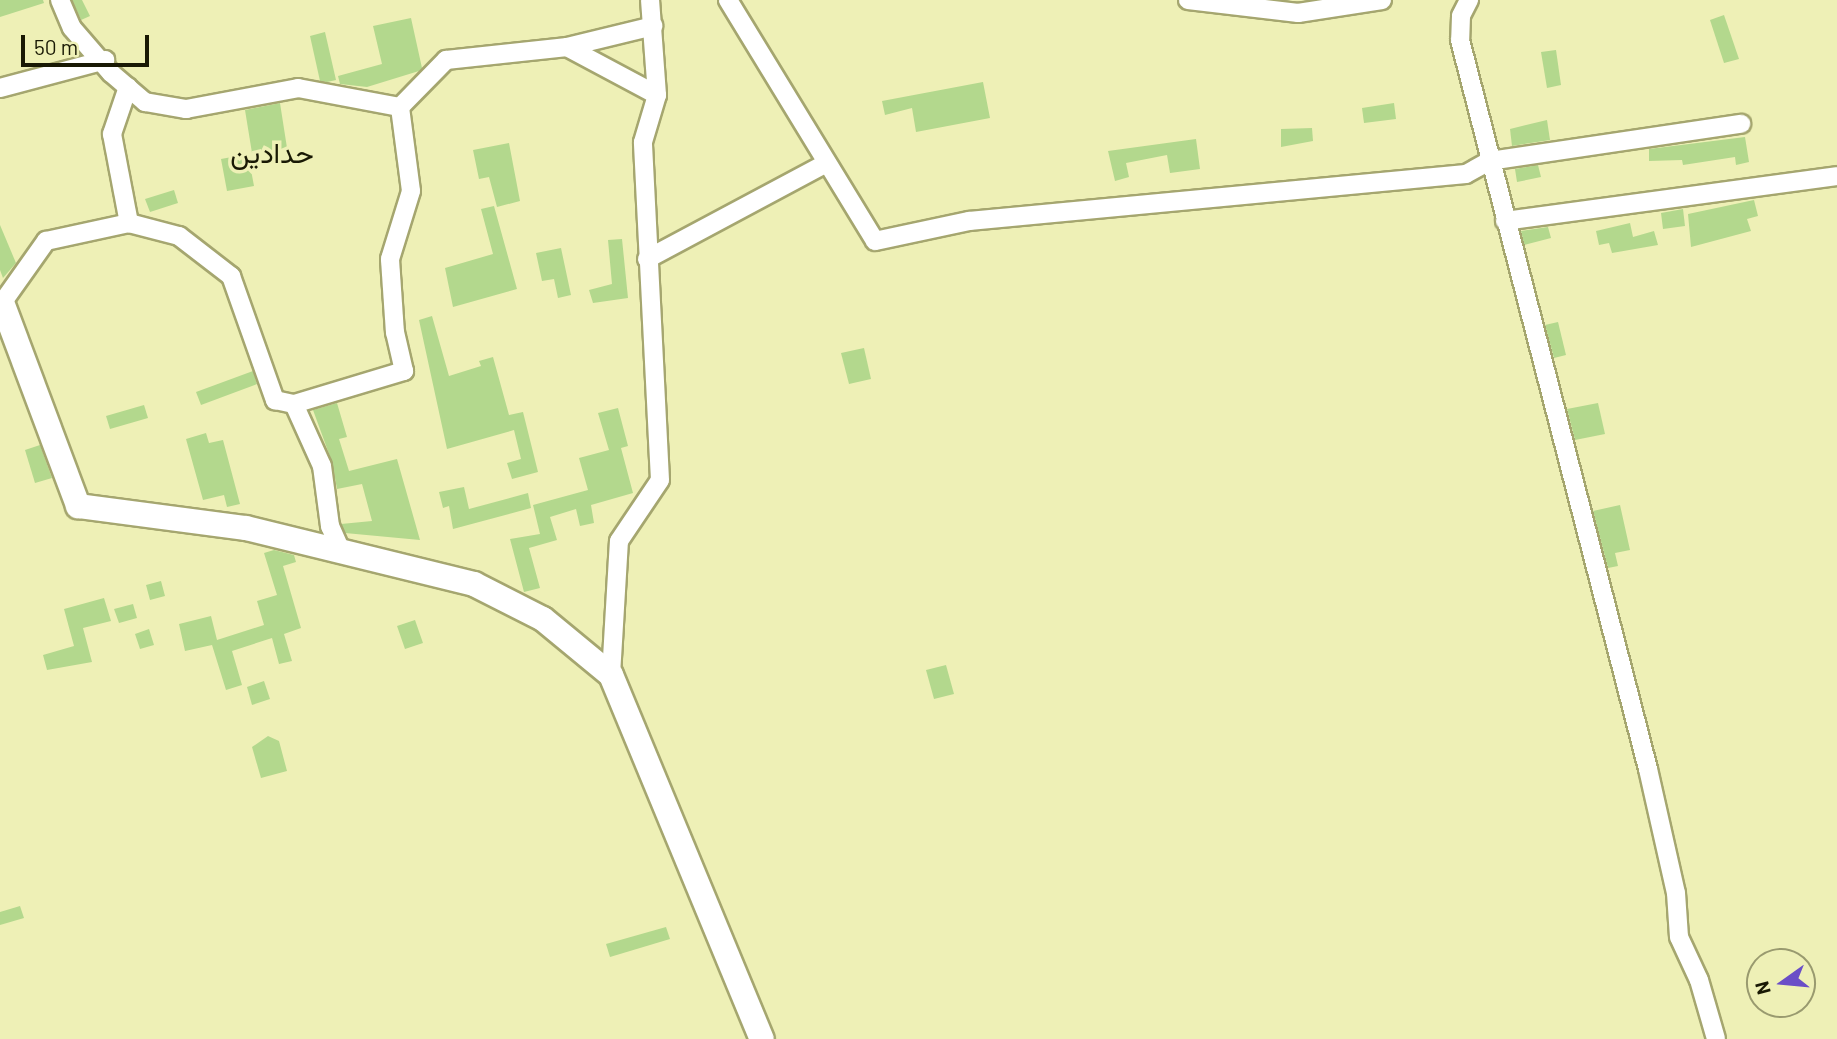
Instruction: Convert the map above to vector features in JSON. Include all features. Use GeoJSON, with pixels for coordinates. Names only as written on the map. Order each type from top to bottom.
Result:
{"type":"FeatureCollection","features":[{"type":"Feature","properties":{"kind":"street"},"geometry":{"type":"LineString","coordinates":[[60,0],[72,28],[145,102],[186,109],[299,88],[400,107]]}},
{"type":"Feature","properties":{"kind":"street"},"geometry":{"type":"LineString","coordinates":[[650,0],[657,95],[643,142],[660,480],[620,541],[611,675],[762,1039]]}},
{"type":"Feature","properties":{"kind":"street"},"geometry":{"type":"LineString","coordinates":[[727,0],[875,241],[969,221],[1466,174],[1489,161],[1741,124]]}},
{"type":"Feature","properties":{"kind":"street"},"geometry":{"type":"LineString","coordinates":[[1188,0],[1298,13],[1382,0]]}},
{"type":"Feature","properties":{"kind":"street"},"geometry":{"type":"LineString","coordinates":[[1469,0],[1461,16],[1460,40],[1489,161],[1648,769],[1676,893],[1679,937],[1699,980],[1716,1039]]}},
{"type":"Feature","properties":{"kind":"street"},"geometry":{"type":"LineString","coordinates":[[400,107],[446,60],[567,47],[653,26]]}},
{"type":"Feature","properties":{"kind":"street"},"geometry":{"type":"LineString","coordinates":[[567,47],[657,95]]}},
{"type":"Feature","properties":{"kind":"street"},"geometry":{"type":"LineString","coordinates":[[0,88],[105,60]]}},
{"type":"Feature","properties":{"kind":"street"},"geometry":{"type":"LineString","coordinates":[[128,87],[112,134],[129,223]]}},
{"type":"Feature","properties":{"kind":"street"},"geometry":{"type":"LineString","coordinates":[[400,107],[411,191],[390,259],[395,332],[404,371],[294,404],[275,400],[231,276],[179,236],[129,223],[46,241],[2,306],[78,506],[246,528],[474,584],[543,619],[611,675]]}},
{"type":"Feature","properties":{"kind":"street"},"geometry":{"type":"LineString","coordinates":[[647,259],[827,163]]}},
{"type":"Feature","properties":{"kind":"street"},"geometry":{"type":"LineString","coordinates":[[1505,221],[1837,176]]}},
{"type":"Feature","properties":{"kind":"street"},"geometry":{"type":"LineString","coordinates":[[294,404],[322,466],[331,526],[341,551]]}},
{"type":"Feature","properties":{"kind":"building"},"geometry":{"type":"Polygon","coordinates":[[[0,0],[43,0],[44,3],[0,17],[0,0]]]}},
{"type":"Feature","properties":{"kind":"building"},"geometry":{"type":"Polygon","coordinates":[[[72,0],[82,0],[90,16],[81,20],[72,0]]]}},
{"type":"Feature","properties":{"kind":"building"},"geometry":{"type":"Polygon","coordinates":[[[1724,15],[1739,59],[1724,63],[1710,20],[1724,15]]]}},
{"type":"Feature","properties":{"kind":"building"},"geometry":{"type":"Polygon","coordinates":[[[411,18],[422,68],[419,71],[367,87],[340,84],[338,76],[382,64],[373,26],[411,18]]]}},
{"type":"Feature","properties":{"kind":"building"},"geometry":{"type":"Polygon","coordinates":[[[325,32],[336,80],[327,82],[320,81],[310,36],[325,32]]]}},
{"type":"Feature","properties":{"kind":"building"},"geometry":{"type":"Polygon","coordinates":[[[1556,50],[1561,85],[1547,88],[1541,52],[1556,50]]]}},
{"type":"Feature","properties":{"kind":"building"},"geometry":{"type":"Polygon","coordinates":[[[983,82],[990,118],[916,132],[912,108],[885,115],[882,101],[983,82]]]}},
{"type":"Feature","properties":{"kind":"building"},"geometry":{"type":"Polygon","coordinates":[[[280,103],[287,148],[252,153],[245,110],[280,103]]]}},
{"type":"Feature","properties":{"kind":"building"},"geometry":{"type":"Polygon","coordinates":[[[1394,103],[1396,119],[1364,123],[1362,108],[1394,103]]]}},
{"type":"Feature","properties":{"kind":"building"},"geometry":{"type":"Polygon","coordinates":[[[1547,120],[1550,140],[1512,146],[1510,129],[1547,120]]]}},
{"type":"Feature","properties":{"kind":"building"},"geometry":{"type":"Polygon","coordinates":[[[1312,128],[1313,141],[1281,147],[1281,129],[1312,128]]]}},
{"type":"Feature","properties":{"kind":"building"},"geometry":{"type":"Polygon","coordinates":[[[1745,137],[1749,162],[1736,165],[1735,157],[1683,165],[1682,160],[1649,161],[1649,149],[1745,137]]]}},
{"type":"Feature","properties":{"kind":"building"},"geometry":{"type":"Polygon","coordinates":[[[1196,139],[1200,169],[1170,173],[1167,155],[1126,163],[1129,177],[1115,181],[1108,151],[1196,139]]]}},
{"type":"Feature","properties":{"kind":"building"},"geometry":{"type":"Polygon","coordinates":[[[509,143],[520,201],[497,207],[489,177],[479,179],[473,150],[509,143]]]}},
{"type":"Feature","properties":{"kind":"building"},"geometry":{"type":"Polygon","coordinates":[[[248,154],[254,186],[227,191],[221,159],[248,154]]]}},
{"type":"Feature","properties":{"kind":"building"},"geometry":{"type":"Polygon","coordinates":[[[1538,165],[1541,177],[1517,182],[1515,169],[1538,165]]]}},
{"type":"Feature","properties":{"kind":"building"},"geometry":{"type":"Polygon","coordinates":[[[174,190],[178,203],[150,212],[145,199],[174,190]]]}},
{"type":"Feature","properties":{"kind":"building"},"geometry":{"type":"Polygon","coordinates":[[[1754,200],[1758,216],[1747,219],[1751,231],[1691,247],[1688,214],[1754,200]]]}},
{"type":"Feature","properties":{"kind":"building"},"geometry":{"type":"Polygon","coordinates":[[[494,206],[517,289],[453,307],[445,268],[493,254],[481,209],[494,206]]]}},
{"type":"Feature","properties":{"kind":"building"},"geometry":{"type":"Polygon","coordinates":[[[1683,209],[1685,226],[1663,229],[1661,213],[1683,209]]]}},
{"type":"Feature","properties":{"kind":"building"},"geometry":{"type":"Polygon","coordinates":[[[1630,223],[1633,237],[1654,231],[1658,245],[1612,253],[1609,243],[1599,245],[1596,231],[1630,223]]]}},
{"type":"Feature","properties":{"kind":"building"},"geometry":{"type":"Polygon","coordinates":[[[0,225],[16,263],[3,278],[0,270],[0,225]]]}},
{"type":"Feature","properties":{"kind":"building"},"geometry":{"type":"Polygon","coordinates":[[[1548,227],[1551,238],[1524,245],[1521,231],[1548,227]]]}},
{"type":"Feature","properties":{"kind":"building"},"geometry":{"type":"Polygon","coordinates":[[[622,239],[628,298],[593,303],[589,290],[612,284],[608,240],[622,239]]]}},
{"type":"Feature","properties":{"kind":"building"},"geometry":{"type":"Polygon","coordinates":[[[561,248],[571,295],[558,298],[554,279],[542,281],[536,253],[561,248]]]}},
{"type":"Feature","properties":{"kind":"building"},"geometry":{"type":"Polygon","coordinates":[[[432,316],[449,376],[481,366],[479,361],[493,357],[509,415],[523,412],[538,472],[512,479],[507,463],[521,459],[514,430],[447,449],[419,320],[432,316]]]}},
{"type":"Feature","properties":{"kind":"building"},"geometry":{"type":"Polygon","coordinates":[[[1558,322],[1566,355],[1554,358],[1545,325],[1558,322]]]}},
{"type":"Feature","properties":{"kind":"building"},"geometry":{"type":"Polygon","coordinates":[[[864,348],[871,379],[849,384],[841,353],[864,348]]]}},
{"type":"Feature","properties":{"kind":"building"},"geometry":{"type":"Polygon","coordinates":[[[253,371],[257,384],[201,405],[196,392],[253,371]]]}},
{"type":"Feature","properties":{"kind":"building"},"geometry":{"type":"Polygon","coordinates":[[[337,403],[347,437],[339,439],[349,471],[397,459],[420,540],[345,533],[341,524],[372,521],[362,484],[337,489],[332,462],[313,410],[337,403]]]}},
{"type":"Feature","properties":{"kind":"building"},"geometry":{"type":"Polygon","coordinates":[[[1598,403],[1605,434],[1575,440],[1567,409],[1598,403]]]}},
{"type":"Feature","properties":{"kind":"building"},"geometry":{"type":"Polygon","coordinates":[[[144,405],[148,418],[110,429],[106,416],[144,405]]]}},
{"type":"Feature","properties":{"kind":"building"},"geometry":{"type":"Polygon","coordinates":[[[618,408],[628,446],[621,448],[633,493],[591,505],[594,523],[580,526],[576,509],[550,517],[557,540],[529,548],[540,588],[524,592],[510,539],[540,534],[533,505],[588,490],[579,458],[609,450],[598,413],[618,408]]]}},
{"type":"Feature","properties":{"kind":"building"},"geometry":{"type":"Polygon","coordinates":[[[206,433],[209,443],[223,440],[240,504],[227,507],[224,495],[203,500],[186,439],[206,433]]]}},
{"type":"Feature","properties":{"kind":"building"},"geometry":{"type":"Polygon","coordinates":[[[40,445],[52,478],[35,483],[25,450],[40,445]]]}},
{"type":"Feature","properties":{"kind":"building"},"geometry":{"type":"Polygon","coordinates":[[[464,487],[469,509],[528,493],[531,508],[453,529],[449,506],[443,508],[439,492],[464,487]]]}},
{"type":"Feature","properties":{"kind":"building"},"geometry":{"type":"Polygon","coordinates":[[[1620,505],[1630,550],[1615,553],[1618,566],[1608,568],[1593,511],[1620,505]]]}},
{"type":"Feature","properties":{"kind":"building"},"geometry":{"type":"Polygon","coordinates":[[[274,550],[294,555],[296,562],[283,566],[301,628],[284,634],[292,661],[279,664],[272,638],[232,651],[242,685],[226,690],[212,645],[185,651],[179,624],[211,616],[217,640],[264,625],[257,601],[277,595],[264,553],[274,550]]]}},
{"type":"Feature","properties":{"kind":"building"},"geometry":{"type":"Polygon","coordinates":[[[161,581],[165,596],[150,600],[146,585],[161,581]]]}},
{"type":"Feature","properties":{"kind":"building"},"geometry":{"type":"Polygon","coordinates":[[[104,598],[111,621],[83,628],[92,662],[47,670],[43,655],[74,646],[64,609],[104,598]]]}},
{"type":"Feature","properties":{"kind":"building"},"geometry":{"type":"Polygon","coordinates":[[[133,604],[137,618],[119,623],[114,609],[133,604]]]}},
{"type":"Feature","properties":{"kind":"building"},"geometry":{"type":"Polygon","coordinates":[[[415,620],[423,643],[405,649],[397,626],[415,620]]]}},
{"type":"Feature","properties":{"kind":"building"},"geometry":{"type":"Polygon","coordinates":[[[149,629],[154,645],[140,649],[135,634],[149,629]]]}},
{"type":"Feature","properties":{"kind":"building"},"geometry":{"type":"Polygon","coordinates":[[[946,665],[954,694],[934,699],[926,670],[946,665]]]}},
{"type":"Feature","properties":{"kind":"building"},"geometry":{"type":"Polygon","coordinates":[[[264,681],[270,699],[252,705],[247,687],[264,681]]]}},
{"type":"Feature","properties":{"kind":"building"},"geometry":{"type":"Polygon","coordinates":[[[268,736],[279,741],[287,771],[261,778],[252,747],[268,736]]]}},
{"type":"Feature","properties":{"kind":"building"},"geometry":{"type":"Polygon","coordinates":[[[20,906],[24,918],[0,925],[0,912],[20,906]]]}},
{"type":"Feature","properties":{"kind":"building"},"geometry":{"type":"Polygon","coordinates":[[[666,927],[670,939],[610,957],[606,944],[666,927]]]}},
{"type":"Feature","properties":{"kind":"district","name":"حدادين"},"geometry":{"type":"Point","coordinates":[272,152]}}]}
